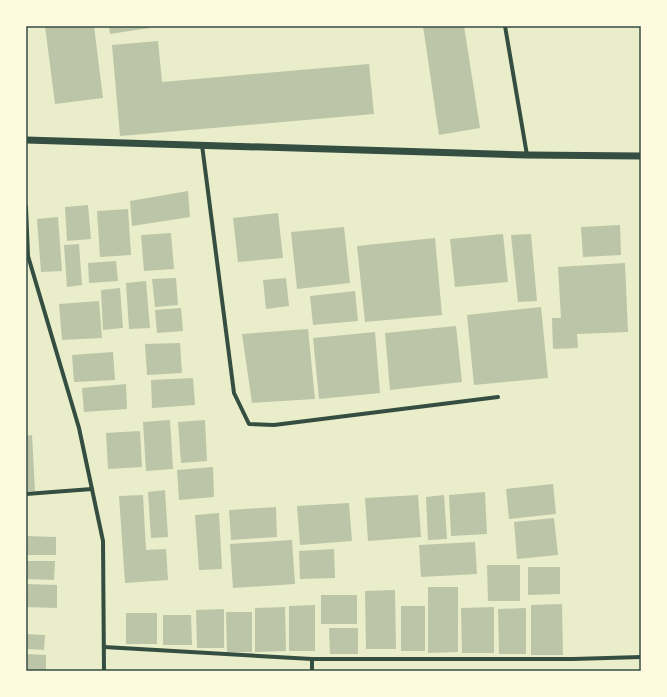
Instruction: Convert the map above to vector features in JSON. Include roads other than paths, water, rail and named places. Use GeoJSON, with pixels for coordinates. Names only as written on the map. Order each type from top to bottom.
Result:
{"type":"FeatureCollection","features":[{"type":"Feature","properties":{"kind":"street"},"geometry":{"type":"LineString","coordinates":[[505,26],[527,155]]}},
{"type":"Feature","properties":{"kind":"street"},"geometry":{"type":"LineString","coordinates":[[26,140],[527,155],[641,156]]}},
{"type":"Feature","properties":{"kind":"street"},"geometry":{"type":"LineString","coordinates":[[202,145],[234,393],[249,424],[274,425],[498,397]]}},
{"type":"Feature","properties":{"kind":"street"},"geometry":{"type":"LineString","coordinates":[[26,207],[28,256],[79,428],[103,541],[104,671]]}},
{"type":"Feature","properties":{"kind":"street"},"geometry":{"type":"LineString","coordinates":[[26,494],[92,489]]}},
{"type":"Feature","properties":{"kind":"street"},"geometry":{"type":"LineString","coordinates":[[104,647],[312,659],[565,659],[641,657]]}},
{"type":"Feature","properties":{"kind":"street"},"geometry":{"type":"LineString","coordinates":[[312,659],[312,671]]}}]}
